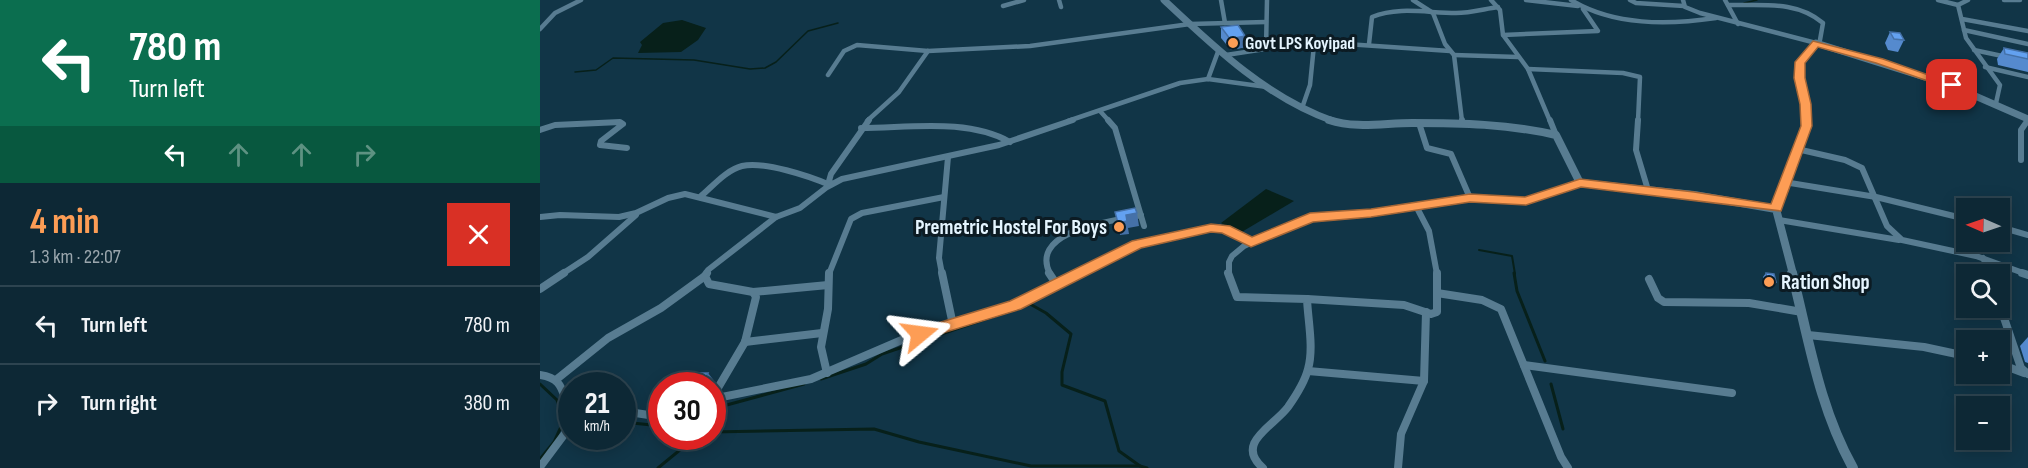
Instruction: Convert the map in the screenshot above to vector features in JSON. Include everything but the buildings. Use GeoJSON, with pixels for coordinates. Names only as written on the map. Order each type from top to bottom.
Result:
{"type":"FeatureCollection","features":[{"type":"Feature","properties":{"kind":"street"},"geometry":{"type":"LineString","coordinates":[[540,29],[555,13],[582,0]]}},
{"type":"Feature","properties":{"kind":"street"},"geometry":{"type":"LineString","coordinates":[[1003,6],[1024,0]]}},
{"type":"Feature","properties":{"kind":"street"},"geometry":{"type":"LineString","coordinates":[[1059,0],[1061,7]]}},
{"type":"Feature","properties":{"kind":"street"},"geometry":{"type":"LineString","coordinates":[[1164,0],[1223,52],[1268,87],[1302,108],[1338,124],[1462,123],[1528,128],[1556,135]]}},
{"type":"Feature","properties":{"kind":"street"},"geometry":{"type":"LineString","coordinates":[[1221,0],[1225,22]]}},
{"type":"Feature","properties":{"kind":"street"},"geometry":{"type":"LineString","coordinates":[[1266,49],[1268,0]]}},
{"type":"Feature","properties":{"kind":"street"},"geometry":{"type":"LineString","coordinates":[[1413,0],[1433,13],[1452,53],[1462,123]]}},
{"type":"Feature","properties":{"kind":"street"},"geometry":{"type":"LineString","coordinates":[[1491,0],[1498,7],[1503,35],[1528,69],[1556,135],[1580,183]]}},
{"type":"Feature","properties":{"kind":"street"},"geometry":{"type":"LineString","coordinates":[[1526,0],[1581,7],[1667,23],[1716,18]]}},
{"type":"Feature","properties":{"kind":"street"},"geometry":{"type":"LineString","coordinates":[[1503,35],[1598,31],[1581,7],[1571,0]]}},
{"type":"Feature","properties":{"kind":"street"},"geometry":{"type":"LineString","coordinates":[[1630,0],[1636,3],[1684,3],[1716,18],[1818,42],[1911,71],[1996,103],[2028,120],[2020,130],[2021,160]]}},
{"type":"Feature","properties":{"kind":"street"},"geometry":{"type":"LineString","coordinates":[[1938,0],[1959,5],[1968,0]]}},
{"type":"Feature","properties":{"kind":"street"},"geometry":{"type":"LineString","coordinates":[[2004,0],[2020,0]]}},
{"type":"Feature","properties":{"kind":"street"},"geometry":{"type":"LineString","coordinates":[[1726,3],[1738,24]]}},
{"type":"Feature","properties":{"kind":"street"},"geometry":{"type":"LineString","coordinates":[[1726,3],[1743,6],[1753,3],[1772,3],[1808,11],[1823,23],[1818,42],[1800,62],[1806,126],[1776,208],[1809,335],[1819,390],[1836,438],[1853,468]]}},
{"type":"Feature","properties":{"kind":"street"},"geometry":{"type":"LineString","coordinates":[[1959,5],[1964,30],[1974,50],[2000,85],[1996,103]]}},
{"type":"Feature","properties":{"kind":"street"},"geometry":{"type":"LineString","coordinates":[[1369,44],[1374,16],[1406,11],[1467,12],[1498,7]]}},
{"type":"Feature","properties":{"kind":"street"},"geometry":{"type":"LineString","coordinates":[[1962,18],[2028,31]]}},
{"type":"Feature","properties":{"kind":"street"},"geometry":{"type":"LineString","coordinates":[[828,75],[844,51],[857,45],[928,51],[1038,46],[1190,24],[1266,22]]}},
{"type":"Feature","properties":{"kind":"street"},"geometry":{"type":"LineString","coordinates":[[1964,30],[2028,44]]}},
{"type":"Feature","properties":{"kind":"street"},"geometry":{"type":"LineString","coordinates":[[1223,52],[1314,45],[1369,44],[1518,57]]}},
{"type":"Feature","properties":{"kind":"street"},"geometry":{"type":"LineString","coordinates":[[1302,108],[1309,96],[1312,83],[1314,45]]}},
{"type":"Feature","properties":{"kind":"street"},"geometry":{"type":"LineString","coordinates":[[1974,50],[2017,59]]}},
{"type":"Feature","properties":{"kind":"street"},"geometry":{"type":"LineString","coordinates":[[831,184],[829,181],[831,174],[861,129],[899,92],[928,51]]}},
{"type":"Feature","properties":{"kind":"street"},"geometry":{"type":"LineString","coordinates":[[1209,79],[1223,52]]}},
{"type":"Feature","properties":{"kind":"street"},"geometry":{"type":"LineString","coordinates":[[1985,67],[2028,77]]}},
{"type":"Feature","properties":{"kind":"street"},"geometry":{"type":"LineString","coordinates":[[1528,69],[1623,73],[1641,77],[1636,150],[1648,190]]}},
{"type":"Feature","properties":{"kind":"street"},"geometry":{"type":"LineString","coordinates":[[540,375],[550,375],[557,379],[608,338],[661,308],[705,276],[708,270],[776,217],[800,208],[831,184],[1010,142],[1180,83],[1209,79],[1268,87]]}},
{"type":"Feature","properties":{"kind":"street"},"geometry":{"type":"LineString","coordinates":[[1100,111],[1115,128],[1144,226]]}},
{"type":"Feature","properties":{"kind":"street"},"geometry":{"type":"LineString","coordinates":[[540,130],[555,125],[620,122],[623,124],[601,141],[600,145],[627,148]]}},
{"type":"Feature","properties":{"kind":"street"},"geometry":{"type":"LineString","coordinates":[[1419,123],[1427,148],[1451,154],[1470,198]]}},
{"type":"Feature","properties":{"kind":"street"},"geometry":{"type":"LineString","coordinates":[[861,129],[973,130],[994,133],[1010,142]]}},
{"type":"Feature","properties":{"kind":"street"},"geometry":{"type":"LineString","coordinates":[[1797,149],[1857,165],[1865,172],[1887,226],[1902,240]]}},
{"type":"Feature","properties":{"kind":"street"},"geometry":{"type":"LineString","coordinates":[[948,157],[939,258],[953,325]]}},
{"type":"Feature","properties":{"kind":"street"},"geometry":{"type":"LineString","coordinates":[[700,197],[744,166],[755,165],[831,184]]}},
{"type":"Feature","properties":{"kind":"street"},"geometry":{"type":"LineString","coordinates":[[1784,182],[1876,197],[1956,217]]}},
{"type":"Feature","properties":{"kind":"street"},"geometry":{"type":"LineString","coordinates":[[1416,206],[1429,231],[1437,293],[1437,312],[1426,312],[1404,305],[1237,297],[1234,294],[1228,272],[1228,262],[1238,250],[1251,242],[1310,218],[1371,213],[1416,206],[1470,198],[1526,201],[1580,183],[1776,208]]}},
{"type":"Feature","properties":{"kind":"street"},"geometry":{"type":"LineString","coordinates":[[540,289],[588,257],[638,213],[673,195],[685,194],[700,197],[776,217]]}},
{"type":"Feature","properties":{"kind":"street"},"geometry":{"type":"LineString","coordinates":[[827,373],[821,347],[828,309],[830,272],[853,217],[944,197]]}},
{"type":"Feature","properties":{"kind":"street"},"geometry":{"type":"LineString","coordinates":[[540,217],[565,214],[620,217],[638,213]]}},
{"type":"Feature","properties":{"kind":"street"},"geometry":{"type":"LineString","coordinates":[[1057,285],[1046,266],[1047,251],[1052,243],[1070,233],[1141,215]]}},
{"type":"Feature","properties":{"kind":"street"},"geometry":{"type":"LineString","coordinates":[[1779,220],[1902,240],[1982,258],[2028,275]]}},
{"type":"Feature","properties":{"kind":"street"},"geometry":{"type":"LineString","coordinates":[[726,396],[785,386],[827,373],[904,339],[1016,305],[1130,247],[1215,228],[1225,229],[1251,242]]}},
{"type":"Feature","properties":{"kind":"street"},"geometry":{"type":"LineString","coordinates":[[2010,230],[2026,234]]}},
{"type":"Feature","properties":{"kind":"street"},"geometry":{"type":"LineString","coordinates":[[1982,258],[1988,264]]}},
{"type":"Feature","properties":{"kind":"street"},"geometry":{"type":"LineString","coordinates":[[705,276],[709,284],[753,292],[828,285]]}},
{"type":"Feature","properties":{"kind":"street"},"geometry":{"type":"LineString","coordinates":[[1649,279],[1658,298],[1664,302],[1749,303],[1803,312]]}},
{"type":"Feature","properties":{"kind":"street"},"geometry":{"type":"LineString","coordinates":[[726,374],[745,342],[755,307],[756,297],[753,292]]}},
{"type":"Feature","properties":{"kind":"street"},"geometry":{"type":"LineString","coordinates":[[1437,293],[1474,298],[1501,309],[1567,468]]}},
{"type":"Feature","properties":{"kind":"street"},"geometry":{"type":"LineString","coordinates":[[1263,468],[1255,461],[1252,453],[1254,441],[1288,407],[1308,371],[1310,354],[1307,299]]}},
{"type":"Feature","properties":{"kind":"street"},"geometry":{"type":"LineString","coordinates":[[1398,468],[1401,434],[1424,381],[1426,312]]}},
{"type":"Feature","properties":{"kind":"street"},"geometry":{"type":"LineString","coordinates":[[2004,318],[2021,368],[2028,374]]}},
{"type":"Feature","properties":{"kind":"street"},"geometry":{"type":"LineString","coordinates":[[745,342],[822,333]]}},
{"type":"Feature","properties":{"kind":"street"},"geometry":{"type":"LineString","coordinates":[[1809,335],[1924,347],[1956,354]]}},
{"type":"Feature","properties":{"kind":"street"},"geometry":{"type":"LineString","coordinates":[[1524,365],[1732,393]]}},
{"type":"Feature","properties":{"kind":"street"},"geometry":{"type":"LineString","coordinates":[[2010,368],[2028,374]]}},
{"type":"Feature","properties":{"kind":"street"},"geometry":{"type":"LineString","coordinates":[[1308,371],[1424,381]]}},
{"type":"Feature","properties":{"kind":"street"},"geometry":{"type":"LineString","coordinates":[[540,467],[558,443]]}},
{"type":"Feature","properties":{"kind":"shaded area"},"geometry":{"type":"Polygon","coordinates":[[[682,20],[706,28],[698,40],[681,52],[638,53],[642,45],[640,42],[663,23],[682,20]]]}},
{"type":"Feature","properties":{"kind":"shaded area"},"geometry":{"type":"Polygon","coordinates":[[[1266,189],[1294,201],[1240,233],[1221,223],[1266,189]]]}},
{"type":"Feature","properties":{"kind":"waterway"},"geometry":{"type":"LineString","coordinates":[[1744,3],[1757,0]]}},
{"type":"Feature","properties":{"kind":"waterway"},"geometry":{"type":"LineString","coordinates":[[575,72],[596,70],[613,58],[694,60],[750,69],[765,68],[776,62],[808,31],[838,23]]}},
{"type":"Feature","properties":{"kind":"waterway"},"geometry":{"type":"LineString","coordinates":[[1479,250],[1512,256],[1515,274]]}},
{"type":"Feature","properties":{"kind":"waterway"},"geometry":{"type":"LineString","coordinates":[[1514,273],[1517,291],[1545,361]]}},
{"type":"Feature","properties":{"kind":"waterway"},"geometry":{"type":"LineString","coordinates":[[821,379],[866,364],[882,354],[1030,304],[1046,313],[1071,334],[1062,372],[1062,385],[1105,401],[1119,451],[1140,466]]}},
{"type":"Feature","properties":{"kind":"waterway"},"geometry":{"type":"LineString","coordinates":[[540,384],[557,400],[564,420],[554,442],[540,459]]}},
{"type":"Feature","properties":{"kind":"waterway"},"geometry":{"type":"LineString","coordinates":[[726,405],[804,384]]}},
{"type":"Feature","properties":{"kind":"waterway"},"geometry":{"type":"LineString","coordinates":[[1551,384],[1563,429]]}},
{"type":"Feature","properties":{"kind":"waterway"},"geometry":{"type":"LineString","coordinates":[[636,423],[648,425]]}},
{"type":"Feature","properties":{"kind":"waterway"},"geometry":{"type":"LineString","coordinates":[[726,432],[874,429],[919,442],[1031,466],[1140,466]]}},
{"type":"Feature","properties":{"kind":"waterway"},"geometry":{"type":"LineString","coordinates":[[658,468],[680,450]]}},
{"type":"Feature","properties":{"kind":"waterway"},"geometry":{"type":"LineString","coordinates":[[1140,466],[1147,468]]}},
{"type":"Feature","properties":{"kind":"place","name":"Govt LPS Koyipad"},"geometry":{"type":"Point","coordinates":[1233,43]}},
{"type":"Feature","properties":{"kind":"place","name":"Premetric Hostel For Boys"},"geometry":{"type":"Point","coordinates":[1119,227]}},
{"type":"Feature","properties":{"kind":"place","name":"Ration Shop"},"geometry":{"type":"Point","coordinates":[1769,282]}},
{"type":"Feature","properties":{"kind":"route"},"geometry":{"type":"LineString","coordinates":[[920,334],[1016,305],[1137,245],[1211,228],[1225,229],[1251,242],[1300,220],[1310,218],[1371,213],[1470,198],[1526,201],[1580,183],[1694,195],[1776,208],[1806,126],[1800,62],[1816,44],[1880,61],[1952,85]]}}]}
